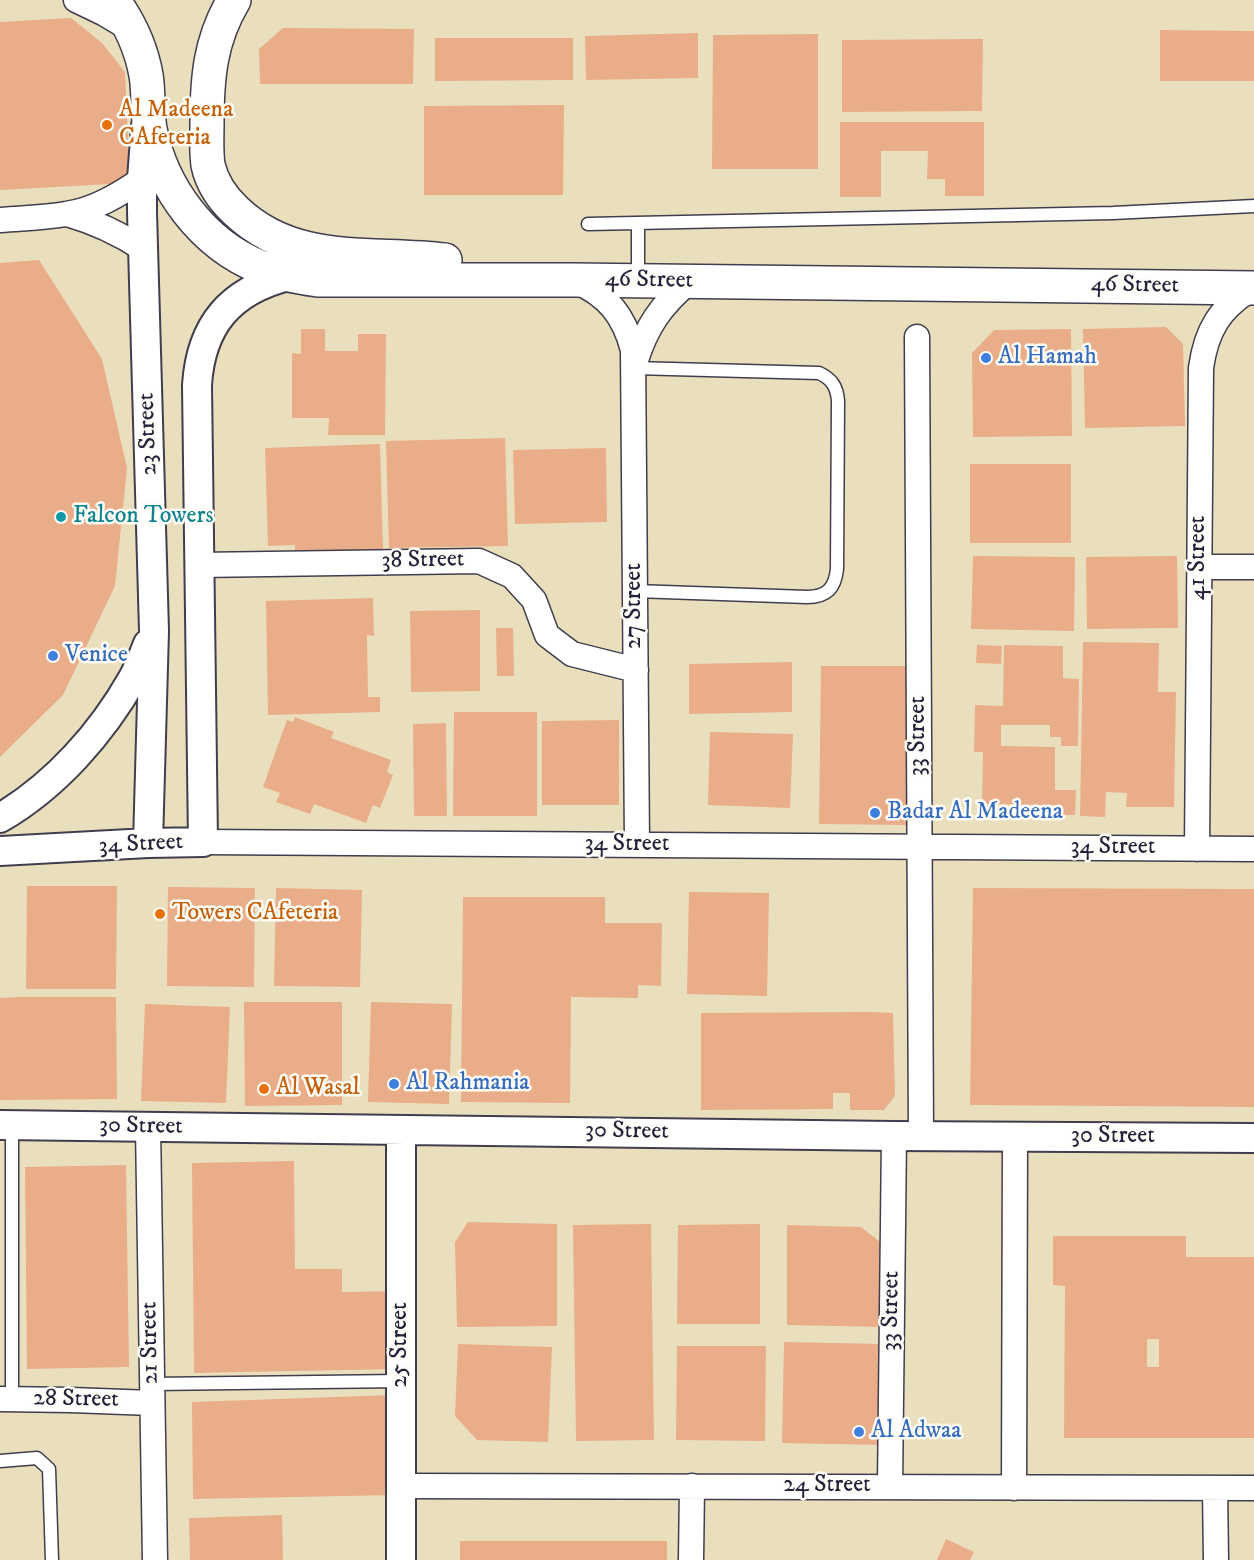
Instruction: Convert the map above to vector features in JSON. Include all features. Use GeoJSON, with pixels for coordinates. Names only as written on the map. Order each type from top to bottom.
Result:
{"type":"FeatureCollection","features":[{"type":"Feature","properties":{"kind":"main road","name":"46 Street"},"geometry":{"type":"LineString","coordinates":[[113,0],[132,30],[143,63],[150,128],[158,158],[170,185],[187,211],[207,233],[232,252],[259,266],[288,276],[318,280],[573,280],[1253,288]]}},
{"type":"Feature","properties":{"kind":"main road"},"geometry":{"type":"LineString","coordinates":[[234,0],[217,35],[211,57],[207,95],[208,165],[217,189],[229,205],[263,233],[305,249],[457,261],[513,280]]}},
{"type":"Feature","properties":{"kind":"street"},"geometry":{"type":"LineString","coordinates":[[76,0],[132,30]]}},
{"type":"Feature","properties":{"kind":"street","name":"23 Street"},"geometry":{"type":"LineString","coordinates":[[148,97],[142,179],[154,632],[148,843]]}},
{"type":"Feature","properties":{"kind":"street"},"geometry":{"type":"LineString","coordinates":[[0,220],[66,214],[89,208],[110,200],[142,179]]}},
{"type":"Feature","properties":{"kind":"street"},"geometry":{"type":"LineString","coordinates":[[66,214],[107,228],[143,249]]}},
{"type":"Feature","properties":{"kind":"street","name":"23 Street"},"geometry":{"type":"LineString","coordinates":[[203,842],[198,369],[207,338],[226,309],[254,287],[288,276]]}},
{"type":"Feature","properties":{"kind":"street","name":"27 Street"},"geometry":{"type":"LineString","coordinates":[[573,280],[588,286],[612,306],[622,319],[633,350],[637,845]]}},
{"type":"Feature","properties":{"kind":"street","name":"27 Street"},"geometry":{"type":"LineString","coordinates":[[634,368],[641,344],[651,323],[675,294],[690,282]]}},
{"type":"Feature","properties":{"kind":"street","name":"41 Street"},"geometry":{"type":"LineString","coordinates":[[1197,849],[1201,368],[1203,350],[1220,315],[1240,295],[1253,288]]}},
{"type":"Feature","properties":{"kind":"street","name":"33 Street"},"geometry":{"type":"LineString","coordinates":[[890,1486],[920,847],[917,337]]}},
{"type":"Feature","properties":{"kind":"street","name":"38 Street"},"geometry":{"type":"LineString","coordinates":[[200,565],[479,561],[512,576],[534,600],[547,635],[572,654],[636,670]]}},
{"type":"Feature","properties":{"kind":"street"},"geometry":{"type":"LineString","coordinates":[[1199,567],[1254,567]]}},
{"type":"Feature","properties":{"kind":"street"},"geometry":{"type":"LineString","coordinates":[[0,818],[46,785],[80,753],[109,717],[134,677],[154,632]]}},
{"type":"Feature","properties":{"kind":"street","name":"34 Street"},"geometry":{"type":"LineString","coordinates":[[0,850],[203,842],[1254,849]]}},
{"type":"Feature","properties":{"kind":"street","name":"30 Street"},"geometry":{"type":"LineString","coordinates":[[6,1125],[1254,1138]]}},
{"type":"Feature","properties":{"kind":"street","name":"21 Street"},"geometry":{"type":"LineString","coordinates":[[148,1127],[155,1560]]}},
{"type":"Feature","properties":{"kind":"street","name":"25 Street"},"geometry":{"type":"LineString","coordinates":[[401,1130],[401,1560]]}},
{"type":"Feature","properties":{"kind":"street"},"geometry":{"type":"LineString","coordinates":[[1014,1488],[1015,1137]]}},
{"type":"Feature","properties":{"kind":"street","name":"28 Street"},"geometry":{"type":"LineString","coordinates":[[6,1399],[152,1393]]}},
{"type":"Feature","properties":{"kind":"street","name":"24 Street"},"geometry":{"type":"LineString","coordinates":[[401,1486],[1254,1488]]}},
{"type":"Feature","properties":{"kind":"street"},"geometry":{"type":"LineString","coordinates":[[692,1486],[692,1560]]}},
{"type":"Feature","properties":{"kind":"street"},"geometry":{"type":"LineString","coordinates":[[1215,1488],[1215,1560]]}},
{"type":"Feature","properties":{"kind":"lane"},"geometry":{"type":"LineString","coordinates":[[588,224],[1113,213],[1254,206]]}},
{"type":"Feature","properties":{"kind":"lane"},"geometry":{"type":"LineString","coordinates":[[638,223],[639,281]]}},
{"type":"Feature","properties":{"kind":"lane"},"geometry":{"type":"LineString","coordinates":[[634,368],[819,373],[832,381],[836,387],[838,401],[837,569],[834,585],[828,591],[815,597],[635,591]]}},
{"type":"Feature","properties":{"kind":"lane"},"geometry":{"type":"LineString","coordinates":[[6,1125],[6,1399]]}},
{"type":"Feature","properties":{"kind":"lane"},"geometry":{"type":"LineString","coordinates":[[152,1393],[401,1381]]}},
{"type":"Feature","properties":{"kind":"lane"},"geometry":{"type":"LineString","coordinates":[[0,1461],[37,1458],[49,1469],[52,1560]]}},
{"type":"Feature","properties":{"kind":"building"},"geometry":{"type":"Polygon","coordinates":[[[71,18],[102,43],[125,72],[130,183],[0,190],[0,22],[71,18]]]}},
{"type":"Feature","properties":{"kind":"building"},"geometry":{"type":"Polygon","coordinates":[[[283,28],[414,29],[413,84],[260,84],[259,49],[283,28]]]}},
{"type":"Feature","properties":{"kind":"building"},"geometry":{"type":"Polygon","coordinates":[[[1160,30],[1254,31],[1254,81],[1160,81],[1160,30]]]}},
{"type":"Feature","properties":{"kind":"building"},"geometry":{"type":"Polygon","coordinates":[[[698,33],[698,78],[586,80],[585,36],[698,33]]]}},
{"type":"Feature","properties":{"kind":"building"},"geometry":{"type":"Polygon","coordinates":[[[818,34],[818,169],[712,169],[713,35],[818,34]]]}},
{"type":"Feature","properties":{"kind":"building"},"geometry":{"type":"Polygon","coordinates":[[[435,38],[573,38],[573,80],[435,81],[435,38]]]}},
{"type":"Feature","properties":{"kind":"building"},"geometry":{"type":"Polygon","coordinates":[[[983,39],[982,111],[842,112],[842,40],[983,39]]]}},
{"type":"Feature","properties":{"kind":"building"},"geometry":{"type":"Polygon","coordinates":[[[564,105],[563,195],[424,195],[424,106],[564,105]]]}},
{"type":"Feature","properties":{"kind":"building"},"geometry":{"type":"Polygon","coordinates":[[[840,122],[984,122],[984,196],[945,196],[945,179],[927,179],[928,151],[881,151],[881,197],[840,197],[840,122]]]}},
{"type":"Feature","properties":{"kind":"building","name":"Falcon Towers"},"geometry":{"type":"Polygon","coordinates":[[[39,260],[102,359],[127,468],[115,586],[63,695],[0,757],[0,263],[39,260]]]}},
{"type":"Feature","properties":{"kind":"building"},"geometry":{"type":"Polygon","coordinates":[[[1166,327],[1183,344],[1185,426],[1085,428],[1083,329],[1166,327]]]}},
{"type":"Feature","properties":{"kind":"building"},"geometry":{"type":"Polygon","coordinates":[[[301,329],[325,329],[325,351],[358,351],[358,334],[386,334],[385,435],[328,435],[329,418],[292,418],[292,353],[301,354],[301,329]]]}},
{"type":"Feature","properties":{"kind":"building"},"geometry":{"type":"Polygon","coordinates":[[[1071,329],[1072,436],[973,437],[972,353],[994,330],[1071,329]]]}},
{"type":"Feature","properties":{"kind":"building"},"geometry":{"type":"Polygon","coordinates":[[[505,438],[508,546],[389,548],[386,441],[505,438]]]}},
{"type":"Feature","properties":{"kind":"building"},"geometry":{"type":"Polygon","coordinates":[[[380,444],[383,549],[295,552],[295,545],[268,546],[265,448],[380,444]]]}},
{"type":"Feature","properties":{"kind":"building"},"geometry":{"type":"Polygon","coordinates":[[[606,448],[607,522],[515,524],[513,450],[606,448]]]}},
{"type":"Feature","properties":{"kind":"building"},"geometry":{"type":"Polygon","coordinates":[[[970,464],[1071,464],[1071,543],[970,543],[970,464]]]}},
{"type":"Feature","properties":{"kind":"building"},"geometry":{"type":"Polygon","coordinates":[[[973,556],[1075,557],[1074,631],[971,629],[973,556]]]}},
{"type":"Feature","properties":{"kind":"building"},"geometry":{"type":"Polygon","coordinates":[[[1177,556],[1178,628],[1087,629],[1086,557],[1177,556]]]}},
{"type":"Feature","properties":{"kind":"building"},"geometry":{"type":"Polygon","coordinates":[[[373,598],[374,636],[367,635],[368,697],[380,697],[380,712],[268,715],[266,601],[373,598]]]}},
{"type":"Feature","properties":{"kind":"building"},"geometry":{"type":"Polygon","coordinates":[[[480,610],[480,691],[411,692],[410,611],[480,610]]]}},
{"type":"Feature","properties":{"kind":"building"},"geometry":{"type":"Polygon","coordinates":[[[496,628],[513,628],[514,676],[497,676],[496,628]]]}},
{"type":"Feature","properties":{"kind":"building"},"geometry":{"type":"Polygon","coordinates":[[[1083,642],[1159,643],[1158,692],[1176,692],[1174,807],[1126,807],[1127,793],[1106,792],[1105,817],[1080,816],[1083,642]]]}},
{"type":"Feature","properties":{"kind":"building"},"geometry":{"type":"Polygon","coordinates":[[[977,645],[1002,646],[1001,664],[976,663],[977,645]]]}},
{"type":"Feature","properties":{"kind":"building"},"geometry":{"type":"Polygon","coordinates":[[[1004,645],[1063,646],[1063,678],[1079,679],[1078,746],[1061,746],[1061,737],[1050,737],[1050,725],[1001,725],[1001,746],[1055,747],[1055,790],[1076,790],[1075,815],[1054,815],[1055,805],[982,804],[983,752],[974,752],[975,705],[1003,706],[1004,645]]]}},
{"type":"Feature","properties":{"kind":"building"},"geometry":{"type":"Polygon","coordinates":[[[792,662],[792,712],[689,714],[689,664],[792,662]]]}},
{"type":"Feature","properties":{"kind":"building"},"geometry":{"type":"Polygon","coordinates":[[[821,666],[909,666],[908,825],[819,824],[821,666]]]}},
{"type":"Feature","properties":{"kind":"building"},"geometry":{"type":"Polygon","coordinates":[[[454,712],[537,712],[537,816],[453,816],[454,712]]]}},
{"type":"Feature","properties":{"kind":"building"},"geometry":{"type":"Polygon","coordinates":[[[295,717],[334,732],[331,738],[391,760],[387,772],[393,775],[380,808],[373,805],[366,823],[314,804],[310,814],[276,802],[280,793],[263,787],[287,720],[293,722],[295,717]]]}},
{"type":"Feature","properties":{"kind":"building"},"geometry":{"type":"Polygon","coordinates":[[[619,720],[619,805],[542,805],[542,721],[619,720]]]}},
{"type":"Feature","properties":{"kind":"building"},"geometry":{"type":"Polygon","coordinates":[[[446,723],[447,816],[414,816],[413,724],[446,723]]]}},
{"type":"Feature","properties":{"kind":"building"},"geometry":{"type":"Polygon","coordinates":[[[710,732],[793,734],[790,808],[708,805],[710,732]]]}},
{"type":"Feature","properties":{"kind":"building"},"geometry":{"type":"Polygon","coordinates":[[[27,886],[117,886],[116,989],[26,989],[27,886]]]}},
{"type":"Feature","properties":{"kind":"building"},"geometry":{"type":"Polygon","coordinates":[[[168,887],[255,888],[254,987],[167,986],[168,887]]]}},
{"type":"Feature","properties":{"kind":"building"},"geometry":{"type":"Polygon","coordinates":[[[276,888],[362,890],[360,987],[274,986],[276,888]]]}},
{"type":"Feature","properties":{"kind":"building"},"geometry":{"type":"Polygon","coordinates":[[[973,888],[1254,889],[1254,1107],[970,1105],[973,888]]]}},
{"type":"Feature","properties":{"kind":"building"},"geometry":{"type":"Polygon","coordinates":[[[689,892],[769,893],[767,996],[687,994],[689,892]]]}},
{"type":"Feature","properties":{"kind":"building"},"geometry":{"type":"Polygon","coordinates":[[[463,897],[605,897],[605,923],[662,923],[661,986],[638,985],[638,998],[571,997],[570,1103],[461,1102],[463,897]]]}},
{"type":"Feature","properties":{"kind":"building"},"geometry":{"type":"Polygon","coordinates":[[[116,997],[117,1099],[0,1100],[0,998],[116,997]]]}},
{"type":"Feature","properties":{"kind":"building"},"geometry":{"type":"Polygon","coordinates":[[[244,1002],[342,1002],[342,1105],[245,1106],[244,1002]]]}},
{"type":"Feature","properties":{"kind":"building"},"geometry":{"type":"Polygon","coordinates":[[[371,1002],[452,1004],[449,1104],[368,1102],[371,1002]]]}},
{"type":"Feature","properties":{"kind":"building"},"geometry":{"type":"Polygon","coordinates":[[[145,1004],[230,1007],[226,1103],[141,1101],[145,1004]]]}},
{"type":"Feature","properties":{"kind":"building"},"geometry":{"type":"Polygon","coordinates":[[[701,1013],[893,1013],[895,1096],[884,1110],[850,1110],[850,1093],[833,1093],[833,1109],[701,1110],[701,1013]]]}},
{"type":"Feature","properties":{"kind":"building"},"geometry":{"type":"Polygon","coordinates":[[[294,1161],[295,1269],[342,1269],[342,1292],[397,1291],[397,1369],[194,1373],[192,1163],[294,1161]]]}},
{"type":"Feature","properties":{"kind":"building"},"geometry":{"type":"Polygon","coordinates":[[[126,1165],[129,1367],[27,1369],[25,1167],[126,1165]]]}},
{"type":"Feature","properties":{"kind":"building"},"geometry":{"type":"Polygon","coordinates":[[[468,1222],[557,1224],[557,1326],[457,1327],[455,1242],[468,1222]]]}},
{"type":"Feature","properties":{"kind":"building"},"geometry":{"type":"Polygon","coordinates":[[[651,1224],[654,1440],[576,1441],[573,1225],[651,1224]]]}},
{"type":"Feature","properties":{"kind":"building"},"geometry":{"type":"Polygon","coordinates":[[[760,1224],[760,1324],[677,1324],[678,1225],[760,1224]]]}},
{"type":"Feature","properties":{"kind":"building"},"geometry":{"type":"Polygon","coordinates":[[[787,1225],[861,1227],[884,1245],[884,1327],[787,1325],[787,1225]]]}},
{"type":"Feature","properties":{"kind":"building"},"geometry":{"type":"Polygon","coordinates":[[[1053,1236],[1186,1236],[1186,1257],[1254,1257],[1254,1438],[1064,1438],[1065,1286],[1053,1285],[1053,1236]],[[1147,1339],[1147,1367],[1159,1367],[1159,1339],[1147,1339]]]}},
{"type":"Feature","properties":{"kind":"building"},"geometry":{"type":"Polygon","coordinates":[[[784,1342],[884,1344],[881,1445],[782,1443],[784,1342]]]}},
{"type":"Feature","properties":{"kind":"building"},"geometry":{"type":"Polygon","coordinates":[[[458,1344],[552,1347],[548,1442],[477,1440],[455,1416],[458,1344]]]}},
{"type":"Feature","properties":{"kind":"building"},"geometry":{"type":"Polygon","coordinates":[[[677,1346],[766,1346],[765,1441],[676,1440],[677,1346]]]}},
{"type":"Feature","properties":{"kind":"building"},"geometry":{"type":"Polygon","coordinates":[[[393,1395],[394,1495],[193,1499],[192,1402],[393,1395]]]}},
{"type":"Feature","properties":{"kind":"building"},"geometry":{"type":"Polygon","coordinates":[[[282,1515],[283,1560],[190,1560],[189,1518],[282,1515]]]}},
{"type":"Feature","properties":{"kind":"building"},"geometry":{"type":"Polygon","coordinates":[[[946,1539],[974,1552],[970,1560],[937,1560],[946,1539]]]}},
{"type":"Feature","properties":{"kind":"building"},"geometry":{"type":"Polygon","coordinates":[[[460,1541],[667,1541],[667,1560],[460,1560],[460,1541]]]}},
{"type":"Feature","properties":{"kind":"place","name":"Al Madeena CAfeteria"},"geometry":{"type":"Point","coordinates":[107,125]}},
{"type":"Feature","properties":{"kind":"place","name":"Al Hamah"},"geometry":{"type":"Point","coordinates":[986,358]}},
{"type":"Feature","properties":{"kind":"place","name":"Falcon Towers"},"geometry":{"type":"Point","coordinates":[61,517]}},
{"type":"Feature","properties":{"kind":"place","name":"Venice"},"geometry":{"type":"Point","coordinates":[53,656]}},
{"type":"Feature","properties":{"kind":"place","name":"Badar Al Madeena"},"geometry":{"type":"Point","coordinates":[875,813]}},
{"type":"Feature","properties":{"kind":"place","name":"Towers CAfeteria"},"geometry":{"type":"Point","coordinates":[160,914]}},
{"type":"Feature","properties":{"kind":"place","name":"Al Rahmania"},"geometry":{"type":"Point","coordinates":[394,1084]}},
{"type":"Feature","properties":{"kind":"place","name":"Al Wasal"},"geometry":{"type":"Point","coordinates":[264,1089]}},
{"type":"Feature","properties":{"kind":"place","name":"Al Adwaa"},"geometry":{"type":"Point","coordinates":[859,1432]}}]}
